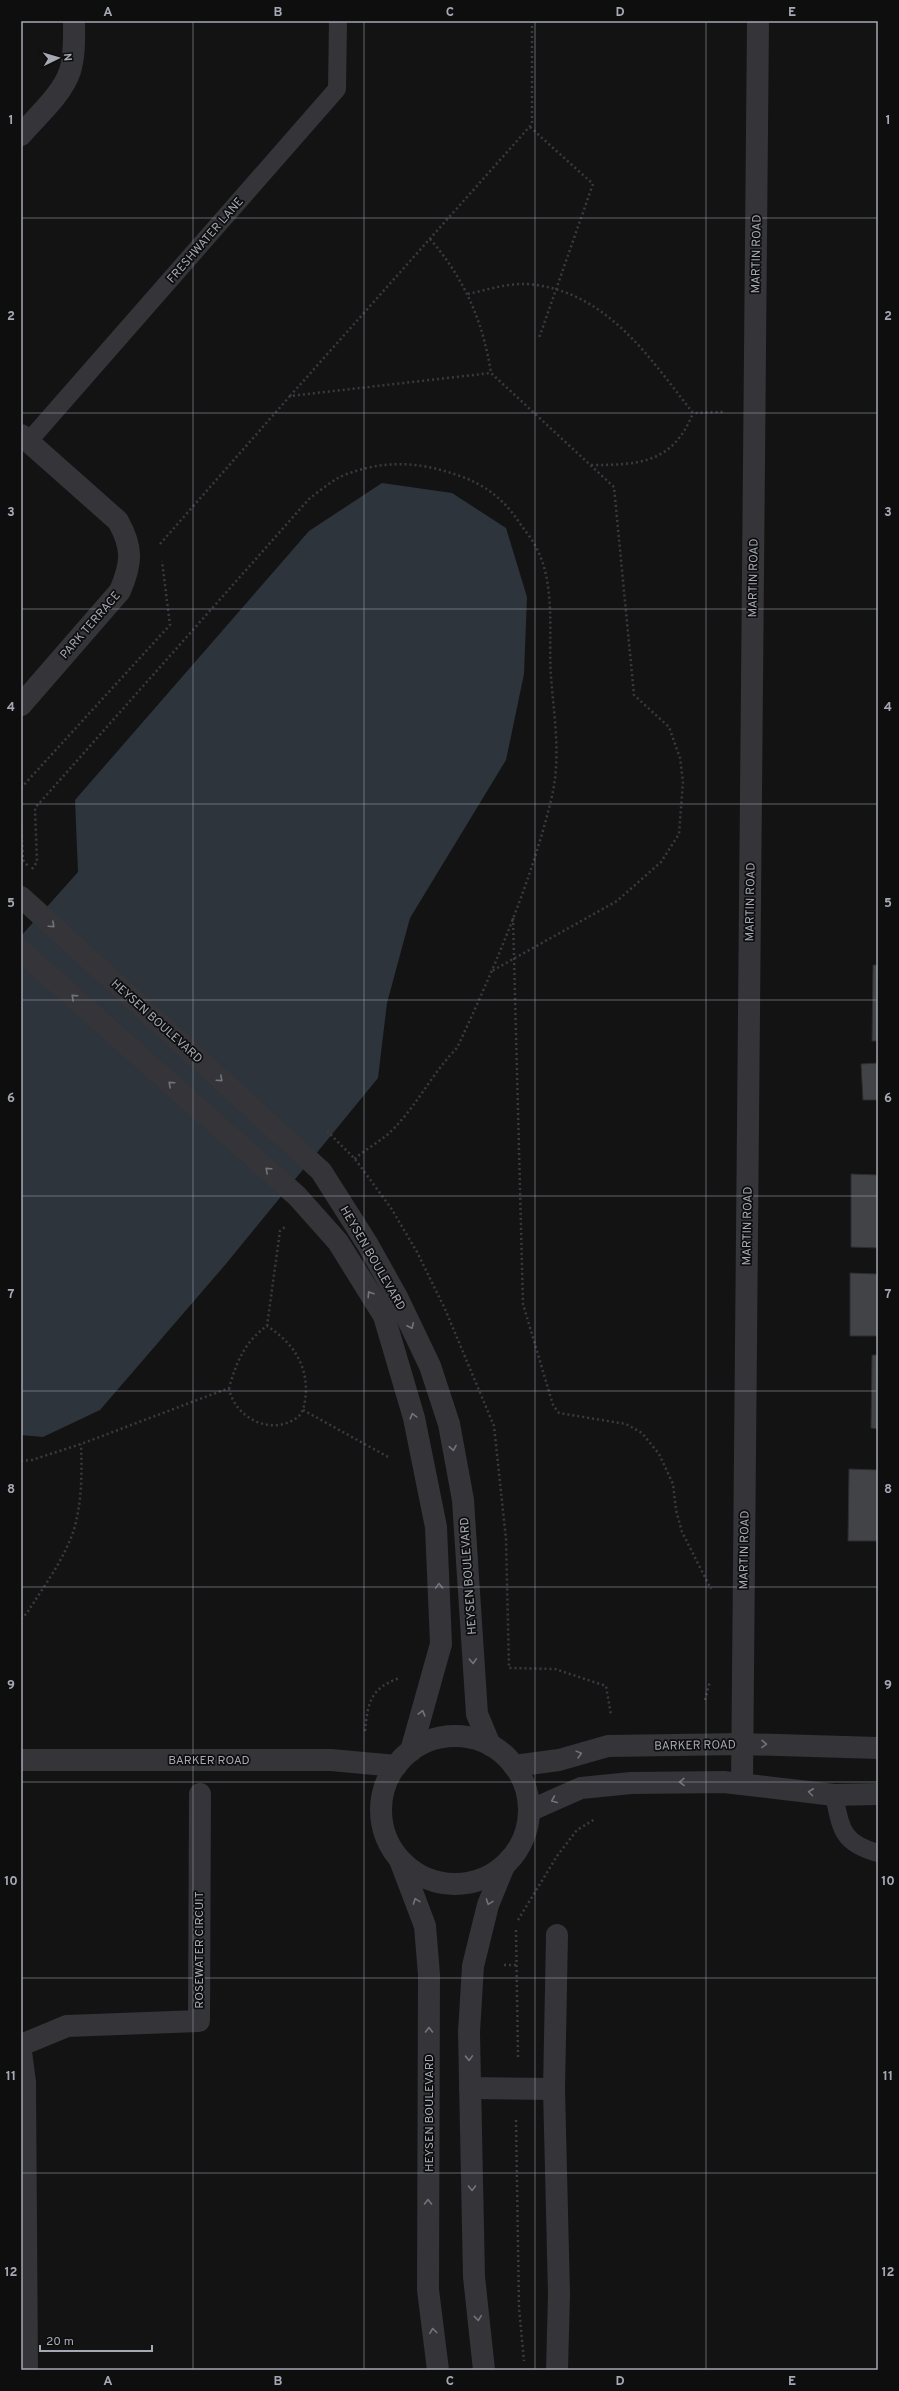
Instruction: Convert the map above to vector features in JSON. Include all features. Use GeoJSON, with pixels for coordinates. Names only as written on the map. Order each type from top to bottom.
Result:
{"type":"FeatureCollection","features":[{"type":"Feature","properties":{"kind":"street"},"geometry":{"type":"LineString","coordinates":[[21,135],[64,84],[70,71],[74,21]]}},
{"type":"Feature","properties":{"kind":"street","name":"MARTIN ROAD"},"geometry":{"type":"LineString","coordinates":[[742,1784],[758,21]]}},
{"type":"Feature","properties":{"kind":"street","name":"PARK TERRACE"},"geometry":{"type":"LineString","coordinates":[[21,705],[120,591],[128,572],[131,555],[125,534],[118,521],[25,439]]}},
{"type":"Feature","properties":{"kind":"street","name":"HEYSEN BOULEVARD"},"geometry":{"type":"LineString","coordinates":[[22,898],[324,1177],[368,1245],[397,1297],[430,1366],[449,1424],[463,1500],[477,1714],[490,1745]]}},
{"type":"Feature","properties":{"kind":"street","name":"HEYSEN BOULEVARD"},"geometry":{"type":"LineString","coordinates":[[21,951],[301,1201],[338,1242],[384,1316],[414,1418],[435,1519],[441,1644],[411,1751]]}},
{"type":"Feature","properties":{"kind":"street"},"geometry":{"type":"LineString","coordinates":[[484,2370],[474,2277],[469,2032],[473,1966],[488,1905],[504,1866],[517,1850],[526,1831],[529,1810],[527,1795],[522,1779],[514,1766],[490,1745],[470,1738],[450,1737],[429,1741],[411,1751],[396,1766],[386,1784],[382,1804],[383,1824],[389,1843],[400,1860],[415,1872],[432,1881],[451,1884],[470,1883],[482,1879],[504,1866]]}},
{"type":"Feature","properties":{"kind":"street","name":"BARKER ROAD"},"geometry":{"type":"LineString","coordinates":[[514,1766],[559,1760],[608,1746],[742,1744],[878,1748]]}},
{"type":"Feature","properties":{"kind":"street","name":"BARKER ROAD"},"geometry":{"type":"LineString","coordinates":[[21,1760],[331,1760],[396,1766]]}},
{"type":"Feature","properties":{"kind":"street"},"geometry":{"type":"LineString","coordinates":[[529,1810],[581,1788],[618,1784],[724,1782],[834,1795],[878,1794]]}},
{"type":"Feature","properties":{"kind":"street","name":"ROSEWATER CIRCUIT"},"geometry":{"type":"LineString","coordinates":[[21,2045],[67,2026],[199,2021],[200,1794]]}},
{"type":"Feature","properties":{"kind":"street","name":"HEYSEN BOULEVARD"},"geometry":{"type":"LineString","coordinates":[[400,1860],[425,1926],[428,1975],[428,2290],[438,2370]]}},
{"type":"Feature","properties":{"kind":"street"},"geometry":{"type":"LineString","coordinates":[[557,1935],[554,2089],[559,2294],[558,2370]]}},
{"type":"Feature","properties":{"kind":"street"},"geometry":{"type":"LineString","coordinates":[[21,2052],[25,2082],[27,2370]]}},
{"type":"Feature","properties":{"kind":"street"},"geometry":{"type":"LineString","coordinates":[[470,2088],[554,2089]]}},
{"type":"Feature","properties":{"kind":"lane","name":"FRESHWATER LANE"},"geometry":{"type":"LineString","coordinates":[[25,439],[338,89],[338,21]]}},
{"type":"Feature","properties":{"kind":"lane"},"geometry":{"type":"LineString","coordinates":[[834,1795],[839,1824],[844,1834],[855,1845],[878,1853]]}},
{"type":"Feature","properties":{"kind":"path"},"geometry":{"type":"LineString","coordinates":[[161,551],[160,544],[530,127],[532,124],[532,21]]}},
{"type":"Feature","properties":{"kind":"path"},"geometry":{"type":"LineString","coordinates":[[530,127],[592,184],[539,338]]}},
{"type":"Feature","properties":{"kind":"path"},"geometry":{"type":"LineString","coordinates":[[430,239],[447,259],[468,294],[486,345],[491,373],[614,487],[634,695],[670,727],[680,758],[683,782],[679,834],[661,862],[617,901],[513,961],[490,972]]}},
{"type":"Feature","properties":{"kind":"path"},"geometry":{"type":"LineString","coordinates":[[468,294],[526,284],[556,288],[592,304],[638,343],[693,413]]}},
{"type":"Feature","properties":{"kind":"path"},"geometry":{"type":"LineString","coordinates":[[290,396],[491,373]]}},
{"type":"Feature","properties":{"kind":"path"},"geometry":{"type":"LineString","coordinates":[[693,413],[755,410]]}},
{"type":"Feature","properties":{"kind":"path"},"geometry":{"type":"LineString","coordinates":[[591,466],[634,464],[651,460],[670,449],[687,428],[693,413]]}},
{"type":"Feature","properties":{"kind":"path"},"geometry":{"type":"LineString","coordinates":[[21,825],[23,860],[32,870],[37,862],[35,808],[309,499],[339,477],[372,466],[392,463],[439,469],[487,488],[510,508],[538,550],[545,568],[550,609],[556,764],[552,794],[531,867],[490,972],[457,1048],[446,1059],[424,1090],[387,1135],[355,1159],[324,1177]]}},
{"type":"Feature","properties":{"kind":"path"},"geometry":{"type":"LineString","coordinates":[[21,788],[170,625],[162,557]]}},
{"type":"Feature","properties":{"kind":"path"},"geometry":{"type":"LineString","coordinates":[[512,916],[523,1304],[553,1405],[559,1413],[626,1424],[642,1434],[658,1454],[673,1484],[682,1532],[715,1596]]}},
{"type":"Feature","properties":{"kind":"path"},"geometry":{"type":"LineString","coordinates":[[346,1148],[391,1208],[417,1252],[445,1309],[494,1426],[506,1539],[509,1668],[555,1669],[606,1686],[616,1746]]}},
{"type":"Feature","properties":{"kind":"path"},"geometry":{"type":"LineString","coordinates":[[267,1326],[281,1335],[296,1352],[303,1367],[306,1393],[303,1410],[295,1419],[281,1424],[267,1425],[256,1422],[244,1415],[235,1405],[229,1388],[239,1357],[253,1338],[267,1326],[280,1231],[301,1201]]}},
{"type":"Feature","properties":{"kind":"path"},"geometry":{"type":"LineString","coordinates":[[21,1461],[32,1460],[81,1444],[229,1388]]}},
{"type":"Feature","properties":{"kind":"path"},"geometry":{"type":"LineString","coordinates":[[303,1410],[390,1458],[397,1458]]}},
{"type":"Feature","properties":{"kind":"path"},"geometry":{"type":"LineString","coordinates":[[21,1619],[27,1613],[56,1568],[74,1528],[82,1485],[81,1444]]}},
{"type":"Feature","properties":{"kind":"path"},"geometry":{"type":"LineString","coordinates":[[705,1700],[712,1673]]}},
{"type":"Feature","properties":{"kind":"path"},"geometry":{"type":"LineString","coordinates":[[362,1763],[368,1705],[382,1684],[402,1676]]}},
{"type":"Feature","properties":{"kind":"path"},"geometry":{"type":"LineString","coordinates":[[524,2362],[519,2308],[516,1924],[557,1856],[578,1830],[615,1806],[618,1784]]}},
{"type":"Feature","properties":{"kind":"shaded area"},"geometry":{"type":"Polygon","coordinates":[[[382,483],[452,493],[506,528],[527,597],[524,674],[506,760],[410,918],[387,1003],[378,1078],[225,1265],[100,1410],[43,1437],[21,1435],[21,936],[78,872],[75,800],[309,531],[382,483]]]}},
{"type":"Feature","properties":{"kind":"building"},"geometry":{"type":"Polygon","coordinates":[[[873,965],[878,965],[878,1041],[872,1041],[873,965]]]}},
{"type":"Feature","properties":{"kind":"building"},"geometry":{"type":"Polygon","coordinates":[[[878,1063],[878,1100],[863,1100],[861,1064],[878,1063]]]}},
{"type":"Feature","properties":{"kind":"building"},"geometry":{"type":"Polygon","coordinates":[[[851,1174],[878,1175],[878,1248],[851,1247],[851,1174]]]}},
{"type":"Feature","properties":{"kind":"building"},"geometry":{"type":"Polygon","coordinates":[[[850,1273],[878,1274],[878,1336],[850,1336],[850,1273]]]}},
{"type":"Feature","properties":{"kind":"building"},"geometry":{"type":"Polygon","coordinates":[[[872,1355],[878,1355],[878,1429],[871,1428],[872,1355]]]}},
{"type":"Feature","properties":{"kind":"building"},"geometry":{"type":"Polygon","coordinates":[[[849,1469],[878,1470],[878,1541],[848,1541],[849,1469]]]}}]}
